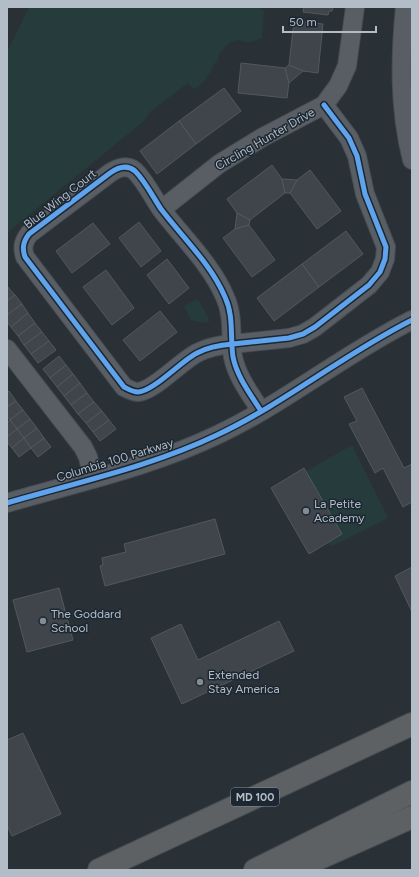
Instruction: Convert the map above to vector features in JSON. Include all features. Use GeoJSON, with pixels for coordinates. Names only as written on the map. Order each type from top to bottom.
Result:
{"type":"FeatureCollection","features":[{"type":"Feature","properties":{"kind":"highway","name":"MD 100"},"geometry":{"type":"LineString","coordinates":[[99,870],[412,724]]}},
{"type":"Feature","properties":{"kind":"highway"},"geometry":{"type":"LineString","coordinates":[[255,870],[412,792]]}},
{"type":"Feature","properties":{"kind":"highway"},"geometry":{"type":"LineString","coordinates":[[293,870],[412,817]]}},
{"type":"Feature","properties":{"kind":"street","name":"Circling Hunter Drive"},"geometry":{"type":"LineString","coordinates":[[162,209],[218,164],[263,137],[324,105],[338,86],[347,66],[355,7]]}},
{"type":"Feature","properties":{"kind":"street"},"geometry":{"type":"LineString","coordinates":[[412,8],[405,7],[401,63],[404,118],[412,160]]}},
{"type":"Feature","properties":{"kind":"street"},"geometry":{"type":"LineString","coordinates":[[232,344],[289,338],[309,331],[369,285],[380,272],[385,259],[386,247],[365,194],[358,156],[349,138],[324,105]]}},
{"type":"Feature","properties":{"kind":"street","name":"Blue Wing Court"},"geometry":{"type":"LineString","coordinates":[[232,344],[210,347],[196,354],[150,388],[137,392],[130,390],[124,387],[25,257],[23,245],[29,234],[110,173],[119,168],[127,168],[134,171],[216,279],[226,299],[231,319],[233,358],[238,373],[261,411]]}},
{"type":"Feature","properties":{"kind":"street","name":"Columbia 100 Parkway"},"geometry":{"type":"LineString","coordinates":[[7,503],[131,469],[184,450],[218,435],[261,411],[366,345],[412,320]]}},
{"type":"Feature","properties":{"kind":"street"},"geometry":{"type":"LineString","coordinates":[[7,349],[83,446],[88,457],[93,479]]}},
{"type":"Feature","properties":{"kind":"green space"},"geometry":{"type":"Polygon","coordinates":[[[29,7],[260,7],[264,12],[262,38],[250,42],[239,40],[230,42],[220,52],[218,60],[206,79],[198,87],[193,89],[188,83],[150,112],[145,120],[7,233],[7,52],[29,7]]]}},
{"type":"Feature","properties":{"kind":"green space"},"geometry":{"type":"Polygon","coordinates":[[[198,299],[210,321],[204,323],[191,320],[184,306],[198,299]]]}},
{"type":"Feature","properties":{"kind":"green space"},"geometry":{"type":"Polygon","coordinates":[[[352,445],[388,518],[332,546],[329,542],[342,534],[305,472],[352,445]]]}},
{"type":"Feature","properties":{"kind":"building"},"geometry":{"type":"Polygon","coordinates":[[[304,7],[333,7],[332,11],[329,11],[328,15],[303,12],[304,7]]]}},
{"type":"Feature","properties":{"kind":"building"},"geometry":{"type":"Polygon","coordinates":[[[294,21],[323,24],[318,73],[303,71],[289,65],[294,21]]]}},
{"type":"Feature","properties":{"kind":"building"},"geometry":{"type":"Polygon","coordinates":[[[241,63],[285,68],[289,83],[287,98],[238,93],[241,63]]]}},
{"type":"Feature","properties":{"kind":"building"},"geometry":{"type":"Polygon","coordinates":[[[289,65],[303,71],[289,83],[285,68],[289,65]]]}},
{"type":"Feature","properties":{"kind":"building"},"geometry":{"type":"Polygon","coordinates":[[[224,88],[241,111],[196,144],[179,121],[224,88]]]}},
{"type":"Feature","properties":{"kind":"building"},"geometry":{"type":"Polygon","coordinates":[[[179,121],[196,144],[157,174],[140,151],[179,121]]]}},
{"type":"Feature","properties":{"kind":"building"},"geometry":{"type":"Polygon","coordinates":[[[272,165],[282,179],[285,193],[250,220],[237,213],[227,199],[272,165]]]}},
{"type":"Feature","properties":{"kind":"building"},"geometry":{"type":"Polygon","coordinates":[[[310,170],[341,211],[317,229],[290,193],[297,180],[310,170]]]}},
{"type":"Feature","properties":{"kind":"building"},"geometry":{"type":"Polygon","coordinates":[[[282,179],[297,180],[290,193],[285,193],[282,179]]]}},
{"type":"Feature","properties":{"kind":"building"},"geometry":{"type":"Polygon","coordinates":[[[237,213],[250,220],[249,225],[235,229],[237,213]]]}},
{"type":"Feature","properties":{"kind":"building"},"geometry":{"type":"Polygon","coordinates":[[[139,222],[161,251],[141,267],[119,238],[139,222]]]}},
{"type":"Feature","properties":{"kind":"building"},"geometry":{"type":"Polygon","coordinates":[[[93,223],[110,244],[72,273],[56,251],[93,223]]]}},
{"type":"Feature","properties":{"kind":"building"},"geometry":{"type":"Polygon","coordinates":[[[249,225],[275,260],[252,277],[223,238],[235,229],[249,225]]]}},
{"type":"Feature","properties":{"kind":"building"},"geometry":{"type":"Polygon","coordinates":[[[346,231],[363,254],[319,287],[302,264],[346,231]]]}},
{"type":"Feature","properties":{"kind":"building"},"geometry":{"type":"Polygon","coordinates":[[[167,259],[189,288],[169,304],[147,275],[167,259]]]}},
{"type":"Feature","properties":{"kind":"building"},"geometry":{"type":"Polygon","coordinates":[[[302,264],[319,287],[274,321],[257,298],[302,264]]]}},
{"type":"Feature","properties":{"kind":"building"},"geometry":{"type":"Polygon","coordinates":[[[106,270],[134,308],[112,325],[83,287],[106,270]]]}},
{"type":"Feature","properties":{"kind":"building"},"geometry":{"type":"Polygon","coordinates":[[[7,286],[15,295],[7,301],[7,286]]]}},
{"type":"Feature","properties":{"kind":"building"},"geometry":{"type":"Polygon","coordinates":[[[15,295],[22,304],[7,315],[7,301],[15,295]]]}},
{"type":"Feature","properties":{"kind":"building"},"geometry":{"type":"Polygon","coordinates":[[[22,304],[28,313],[11,327],[7,322],[7,315],[22,304]]]}},
{"type":"Feature","properties":{"kind":"building"},"geometry":{"type":"Polygon","coordinates":[[[160,311],[177,332],[140,361],[123,340],[160,311]]]}},
{"type":"Feature","properties":{"kind":"building"},"geometry":{"type":"Polygon","coordinates":[[[28,313],[35,323],[18,336],[11,327],[28,313]]]}},
{"type":"Feature","properties":{"kind":"building"},"geometry":{"type":"Polygon","coordinates":[[[35,323],[42,332],[24,345],[18,336],[35,323]]]}},
{"type":"Feature","properties":{"kind":"building"},"geometry":{"type":"Polygon","coordinates":[[[42,332],[49,341],[31,354],[24,345],[42,332]]]}},
{"type":"Feature","properties":{"kind":"building"},"geometry":{"type":"Polygon","coordinates":[[[49,341],[56,350],[38,363],[31,354],[49,341]]]}},
{"type":"Feature","properties":{"kind":"building"},"geometry":{"type":"Polygon","coordinates":[[[59,356],[66,365],[50,378],[43,369],[59,356]]]}},
{"type":"Feature","properties":{"kind":"building"},"geometry":{"type":"Polygon","coordinates":[[[66,365],[73,374],[57,387],[50,378],[66,365]]]}},
{"type":"Feature","properties":{"kind":"building"},"geometry":{"type":"Polygon","coordinates":[[[73,374],[80,383],[64,396],[57,387],[73,374]]]}},
{"type":"Feature","properties":{"kind":"building"},"geometry":{"type":"Polygon","coordinates":[[[80,383],[87,393],[71,405],[64,396],[80,383]]]}},
{"type":"Feature","properties":{"kind":"building"},"geometry":{"type":"Polygon","coordinates":[[[362,388],[404,468],[412,464],[412,502],[403,507],[383,468],[375,473],[349,424],[357,421],[344,397],[362,388]]]}},
{"type":"Feature","properties":{"kind":"building"},"geometry":{"type":"Polygon","coordinates":[[[9,391],[16,401],[7,407],[7,393],[9,391]]]}},
{"type":"Feature","properties":{"kind":"building"},"geometry":{"type":"Polygon","coordinates":[[[87,393],[94,402],[78,414],[71,405],[87,393]]]}},
{"type":"Feature","properties":{"kind":"building"},"geometry":{"type":"Polygon","coordinates":[[[16,401],[23,410],[10,420],[7,416],[7,407],[16,401]]]}},
{"type":"Feature","properties":{"kind":"building"},"geometry":{"type":"Polygon","coordinates":[[[94,402],[102,411],[86,423],[78,414],[94,402]]]}},
{"type":"Feature","properties":{"kind":"building"},"geometry":{"type":"Polygon","coordinates":[[[23,410],[30,419],[17,429],[10,420],[23,410]]]}},
{"type":"Feature","properties":{"kind":"building"},"geometry":{"type":"Polygon","coordinates":[[[102,411],[109,420],[93,432],[86,423],[102,411]]]}},
{"type":"Feature","properties":{"kind":"building"},"geometry":{"type":"Polygon","coordinates":[[[30,419],[37,428],[24,438],[17,429],[30,419]]]}},
{"type":"Feature","properties":{"kind":"building"},"geometry":{"type":"Polygon","coordinates":[[[10,420],[17,429],[7,437],[7,422],[10,420]]]}},
{"type":"Feature","properties":{"kind":"building"},"geometry":{"type":"Polygon","coordinates":[[[109,420],[116,429],[100,441],[93,432],[109,420]]]}},
{"type":"Feature","properties":{"kind":"building"},"geometry":{"type":"Polygon","coordinates":[[[37,428],[44,438],[31,448],[24,438],[37,428]]]}},
{"type":"Feature","properties":{"kind":"building"},"geometry":{"type":"Polygon","coordinates":[[[17,429],[24,438],[12,448],[7,442],[7,437],[17,429]]]}},
{"type":"Feature","properties":{"kind":"building"},"geometry":{"type":"Polygon","coordinates":[[[24,438],[31,448],[19,457],[12,448],[24,438]]]}},
{"type":"Feature","properties":{"kind":"building"},"geometry":{"type":"Polygon","coordinates":[[[44,438],[51,447],[38,457],[31,448],[44,438]]]}},
{"type":"Feature","properties":{"kind":"building","name":"La Petite Academy"},"geometry":{"type":"Polygon","coordinates":[[[304,468],[342,534],[309,554],[271,488],[304,468]]]}},
{"type":"Feature","properties":{"kind":"building"},"geometry":{"type":"Polygon","coordinates":[[[215,519],[225,554],[105,586],[100,566],[103,565],[102,558],[126,552],[124,544],[215,519]]]}},
{"type":"Feature","properties":{"kind":"building"},"geometry":{"type":"Polygon","coordinates":[[[412,567],[412,612],[395,576],[412,567]]]}},
{"type":"Feature","properties":{"kind":"building"},"geometry":{"type":"Polygon","coordinates":[[[59,588],[73,640],[27,652],[13,600],[59,588]]]}},
{"type":"Feature","properties":{"kind":"building","name":"Extended Stay America"},"geometry":{"type":"Polygon","coordinates":[[[279,621],[294,651],[182,704],[151,638],[181,624],[198,660],[279,621]]]}},
{"type":"Feature","properties":{"kind":"building"},"geometry":{"type":"Polygon","coordinates":[[[23,733],[61,814],[12,836],[7,825],[7,740],[23,733]]]}},
{"type":"Feature","properties":{"kind":"cycle path"},"geometry":{"type":"LineString","coordinates":[[261,411],[245,386],[235,364],[232,349],[232,342],[230,312],[219,285],[204,262],[161,209],[146,184],[135,171],[125,167],[110,173],[29,234],[25,240],[25,257],[124,387],[132,391],[138,392],[152,387],[191,357],[205,349],[228,344],[233,344],[289,338],[303,334],[315,327],[369,285],[380,272],[385,259],[386,247],[365,194],[357,156],[349,138],[324,105]]}},
{"type":"Feature","properties":{"kind":"cycle path"},"geometry":{"type":"LineString","coordinates":[[7,503],[140,465],[217,435],[291,394],[362,348],[412,320]]}},
{"type":"Feature","properties":{"kind":"place","name":"La Petite Academy"},"geometry":{"type":"Point","coordinates":[306,511]}},
{"type":"Feature","properties":{"kind":"place","name":"The Goddard School"},"geometry":{"type":"Point","coordinates":[43,621]}},
{"type":"Feature","properties":{"kind":"place","name":"Extended Stay America"},"geometry":{"type":"Point","coordinates":[200,682]}}]}
